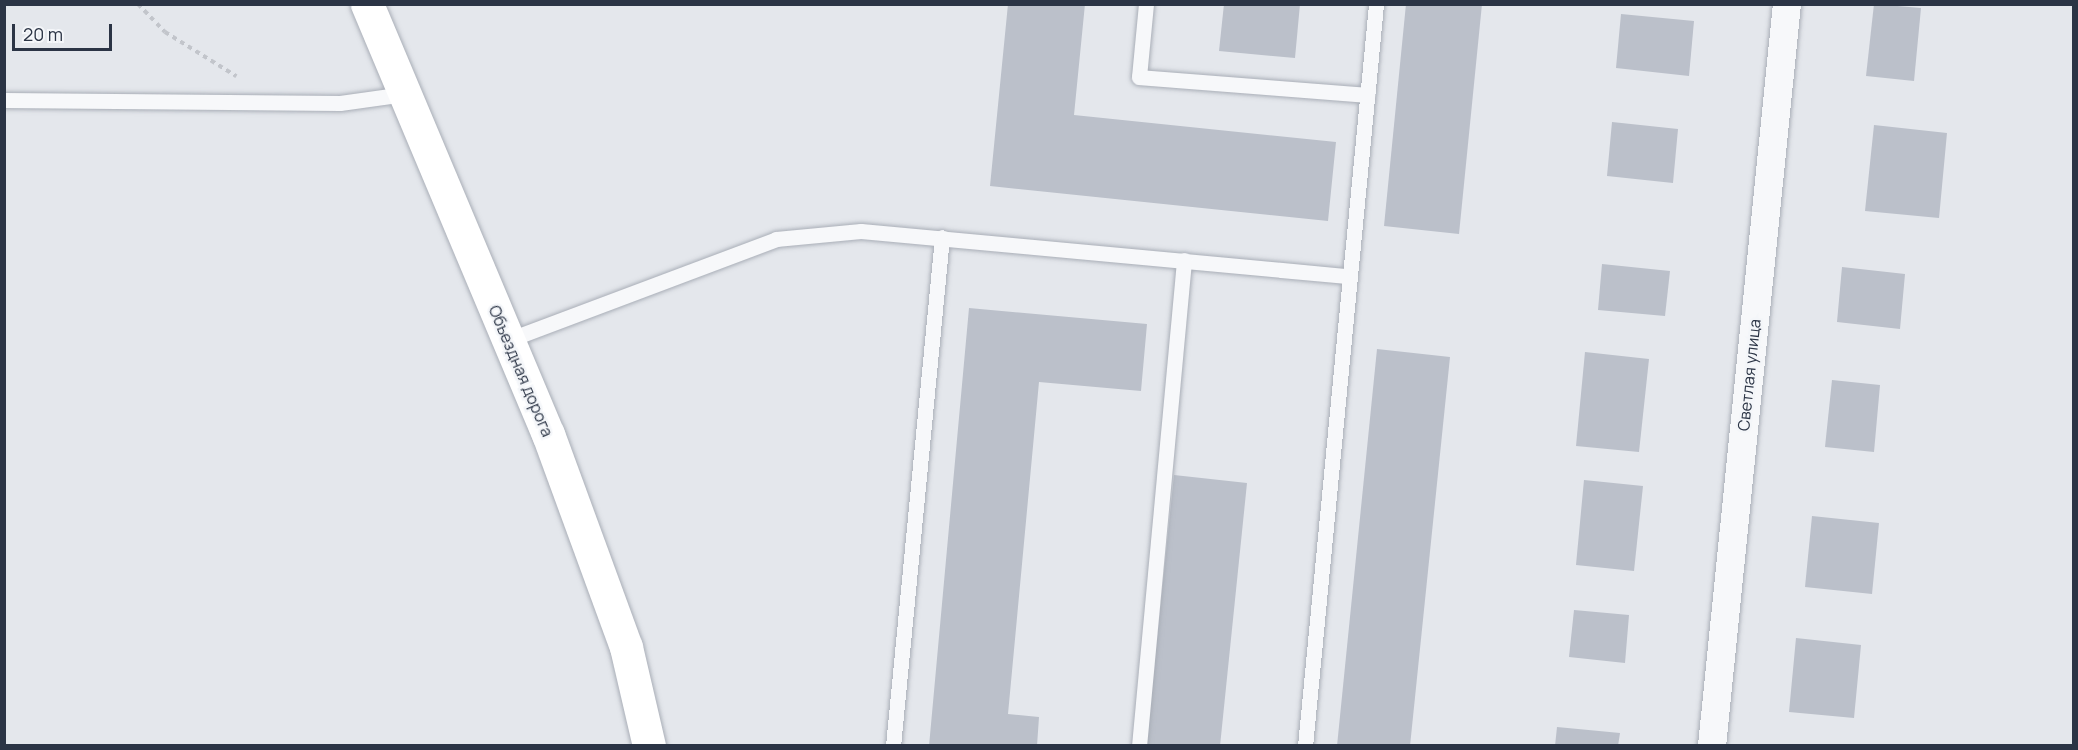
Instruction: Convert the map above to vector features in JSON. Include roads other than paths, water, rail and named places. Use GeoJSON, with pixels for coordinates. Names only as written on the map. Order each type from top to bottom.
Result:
{"type":"FeatureCollection","features":[{"type":"Feature","properties":{"kind":"main road","name":"Объездная дорога"},"geometry":{"type":"LineString","coordinates":[[367,4],[548,435],[626,647],[649,746]]}},
{"type":"Feature","properties":{"kind":"street","name":"Светлая улица"},"geometry":{"type":"LineString","coordinates":[[1712,746],[1787,4]]}},
{"type":"Feature","properties":{"kind":"lane"},"geometry":{"type":"LineString","coordinates":[[1146,4],[1139,77],[1367,95]]}},
{"type":"Feature","properties":{"kind":"lane"},"geometry":{"type":"LineString","coordinates":[[1305,746],[1376,4]]}},
{"type":"Feature","properties":{"kind":"lane"},"geometry":{"type":"LineString","coordinates":[[4,100],[340,103],[405,94]]}},
{"type":"Feature","properties":{"kind":"lane"},"geometry":{"type":"LineString","coordinates":[[508,340],[776,239],[861,231],[1350,276]]}},
{"type":"Feature","properties":{"kind":"lane"},"geometry":{"type":"LineString","coordinates":[[893,746],[942,237]]}},
{"type":"Feature","properties":{"kind":"lane"},"geometry":{"type":"LineString","coordinates":[[1139,746],[1184,260]]}}]}
